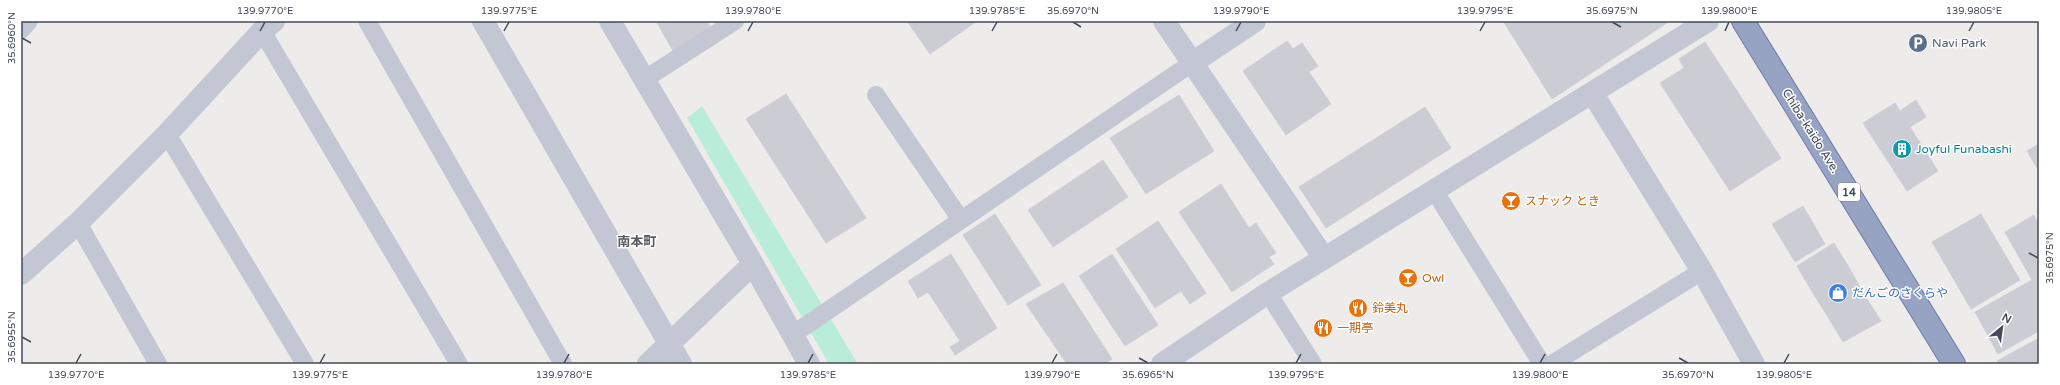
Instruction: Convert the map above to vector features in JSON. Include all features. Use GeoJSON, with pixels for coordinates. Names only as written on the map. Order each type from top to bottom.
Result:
{"type":"FeatureCollection","features":[{"type":"Feature","properties":{"kind":"highway","name":"Chiba-kaido Ave."},"geometry":{"type":"LineString","coordinates":[[1743,21],[1954,364]]}},
{"type":"Feature","properties":{"kind":"street"},"geometry":{"type":"LineString","coordinates":[[483,21],[681,364]]}},
{"type":"Feature","properties":{"kind":"street"},"geometry":{"type":"LineString","coordinates":[[610,21],[753,264],[809,364]]}},
{"type":"Feature","properties":{"kind":"street"},"geometry":{"type":"LineString","coordinates":[[1164,21],[1324,258]]}},
{"type":"Feature","properties":{"kind":"street"},"geometry":{"type":"LineString","coordinates":[[1192,63],[1255,21]]}},
{"type":"Feature","properties":{"kind":"street"},"geometry":{"type":"LineString","coordinates":[[1162,364],[1268,293],[1593,94],[1708,21]]}},
{"type":"Feature","properties":{"kind":"street"},"geometry":{"type":"LineString","coordinates":[[21,274],[78,223],[166,134],[268,26]]}},
{"type":"Feature","properties":{"kind":"street"},"geometry":{"type":"LineString","coordinates":[[1593,94],[1702,271],[1754,364]]}},
{"type":"Feature","properties":{"kind":"street"},"geometry":{"type":"LineString","coordinates":[[648,364],[753,264]]}},
{"type":"Feature","properties":{"kind":"lane"},"geometry":{"type":"LineString","coordinates":[[21,30],[29,21]]}},
{"type":"Feature","properties":{"kind":"lane"},"geometry":{"type":"LineString","coordinates":[[367,21],[563,364]]}},
{"type":"Feature","properties":{"kind":"lane"},"geometry":{"type":"LineString","coordinates":[[645,79],[735,21]]}},
{"type":"Feature","properties":{"kind":"lane"},"geometry":{"type":"LineString","coordinates":[[268,26],[459,364]]}},
{"type":"Feature","properties":{"kind":"lane"},"geometry":{"type":"LineString","coordinates":[[792,335],[1192,63]]}},
{"type":"Feature","properties":{"kind":"lane"},"geometry":{"type":"LineString","coordinates":[[876,95],[961,220]]}},
{"type":"Feature","properties":{"kind":"lane"},"geometry":{"type":"LineString","coordinates":[[166,134],[305,364]]}},
{"type":"Feature","properties":{"kind":"lane"},"geometry":{"type":"LineString","coordinates":[[1434,190],[1542,364]]}},
{"type":"Feature","properties":{"kind":"lane"},"geometry":{"type":"LineString","coordinates":[[78,223],[158,364]]}},
{"type":"Feature","properties":{"kind":"lane"},"geometry":{"type":"LineString","coordinates":[[1552,364],[1702,271]]}},
{"type":"Feature","properties":{"kind":"lane"},"geometry":{"type":"LineString","coordinates":[[1268,293],[1313,364]]}},
{"type":"Feature","properties":{"kind":"green space"},"geometry":{"type":"Polygon","coordinates":[[[702,106],[858,364],[829,364],[687,118],[702,106]]]}},
{"type":"Feature","properties":{"kind":"building"},"geometry":{"type":"Polygon","coordinates":[[[656,21],[707,21],[711,28],[673,51],[656,21]]]}},
{"type":"Feature","properties":{"kind":"building"},"geometry":{"type":"Polygon","coordinates":[[[907,21],[977,21],[930,54],[907,21]]]}},
{"type":"Feature","properties":{"kind":"building"},"geometry":{"type":"Polygon","coordinates":[[[1503,21],[1670,21],[1552,99],[1503,21]]]}},
{"type":"Feature","properties":{"kind":"building"},"geometry":{"type":"Polygon","coordinates":[[[1287,41],[1293,49],[1302,43],[1318,66],[1309,72],[1331,104],[1286,135],[1243,71],[1287,41]]]}},
{"type":"Feature","properties":{"kind":"building"},"geometry":{"type":"Polygon","coordinates":[[[1705,42],[1781,158],[1730,191],[1660,83],[1684,68],[1679,59],[1705,42]]]}},
{"type":"Feature","properties":{"kind":"building"},"geometry":{"type":"Polygon","coordinates":[[[786,94],[866,218],[826,243],[746,119],[786,94]]]}},
{"type":"Feature","properties":{"kind":"building"},"geometry":{"type":"Polygon","coordinates":[[[1179,95],[1214,151],[1146,194],[1110,138],[1179,95]]]}},
{"type":"Feature","properties":{"kind":"building","name":"Joyful Funabashi"},"geometry":{"type":"Polygon","coordinates":[[[1916,100],[1926,117],[1910,127],[1938,171],[1907,191],[1863,123],[1895,103],[1900,111],[1916,100]]]}},
{"type":"Feature","properties":{"kind":"building"},"geometry":{"type":"Polygon","coordinates":[[[1425,107],[1451,148],[1326,228],[1299,187],[1425,107]]]}},
{"type":"Feature","properties":{"kind":"building"},"geometry":{"type":"Polygon","coordinates":[[[2039,144],[2039,171],[2027,151],[2039,144]]]}},
{"type":"Feature","properties":{"kind":"building"},"geometry":{"type":"Polygon","coordinates":[[[1103,160],[1128,197],[1053,247],[1028,210],[1103,160]]]}},
{"type":"Feature","properties":{"kind":"building"},"geometry":{"type":"Polygon","coordinates":[[[1221,184],[1249,228],[1256,223],[1276,253],[1269,257],[1274,264],[1232,292],[1179,212],[1221,184]]]}},
{"type":"Feature","properties":{"kind":"building"},"geometry":{"type":"Polygon","coordinates":[[[1803,206],[1825,244],[1795,262],[1772,224],[1803,206]]]}},
{"type":"Feature","properties":{"kind":"building"},"geometry":{"type":"Polygon","coordinates":[[[995,214],[1041,285],[1008,305],[963,235],[995,214]]]}},
{"type":"Feature","properties":{"kind":"building"},"geometry":{"type":"Polygon","coordinates":[[[1981,214],[2020,280],[1971,309],[1932,242],[1981,214]]]}},
{"type":"Feature","properties":{"kind":"building"},"geometry":{"type":"Polygon","coordinates":[[[2034,215],[2039,225],[2039,331],[1998,354],[1975,312],[2032,280],[2005,232],[2034,215]]]}},
{"type":"Feature","properties":{"kind":"building"},"geometry":{"type":"Polygon","coordinates":[[[1158,221],[1206,293],[1190,304],[1181,291],[1155,308],[1116,249],[1158,221]]]}},
{"type":"Feature","properties":{"kind":"building"},"geometry":{"type":"Polygon","coordinates":[[[1834,243],[1850,269],[1811,290],[1797,266],[1834,243]]]}},
{"type":"Feature","properties":{"kind":"building"},"geometry":{"type":"Polygon","coordinates":[[[951,254],[997,328],[955,355],[950,347],[960,341],[928,292],[918,298],[908,281],[951,254]]]}},
{"type":"Feature","properties":{"kind":"building"},"geometry":{"type":"Polygon","coordinates":[[[1112,254],[1158,325],[1125,346],[1079,276],[1112,254]]]}},
{"type":"Feature","properties":{"kind":"building","name":"だんごのさくらや"},"geometry":{"type":"Polygon","coordinates":[[[1850,269],[1865,296],[1828,317],[1811,290],[1850,269]]]}},
{"type":"Feature","properties":{"kind":"building"},"geometry":{"type":"Polygon","coordinates":[[[1063,283],[1112,359],[1104,364],[1067,364],[1026,304],[1063,283]]]}},
{"type":"Feature","properties":{"kind":"building"},"geometry":{"type":"Polygon","coordinates":[[[1865,296],[1881,321],[1843,342],[1828,317],[1865,296]]]}},
{"type":"Feature","properties":{"kind":"building"},"geometry":{"type":"Polygon","coordinates":[[[2039,338],[2039,364],[1999,364],[1997,361],[2039,338]]]}},
{"type":"Feature","properties":{"kind":"place","name":"Navi Park"},"geometry":{"type":"Point","coordinates":[1918,43]}},
{"type":"Feature","properties":{"kind":"place","name":"Joyful Funabashi"},"geometry":{"type":"Point","coordinates":[1902,149]}},
{"type":"Feature","properties":{"kind":"place","name":"スナック とき"},"geometry":{"type":"Point","coordinates":[1511,201]}},
{"type":"Feature","properties":{"kind":"place","name":"Owl"},"geometry":{"type":"Point","coordinates":[1408,278]}},
{"type":"Feature","properties":{"kind":"place","name":"だんごのさくらや"},"geometry":{"type":"Point","coordinates":[1838,293]}},
{"type":"Feature","properties":{"kind":"place","name":"鈴美丸"},"geometry":{"type":"Point","coordinates":[1358,308]}},
{"type":"Feature","properties":{"kind":"place","name":"一期亭"},"geometry":{"type":"Point","coordinates":[1323,328]}},
{"type":"Feature","properties":{"kind":"district","name":"南本町"},"geometry":{"type":"Point","coordinates":[637,242]}}]}
